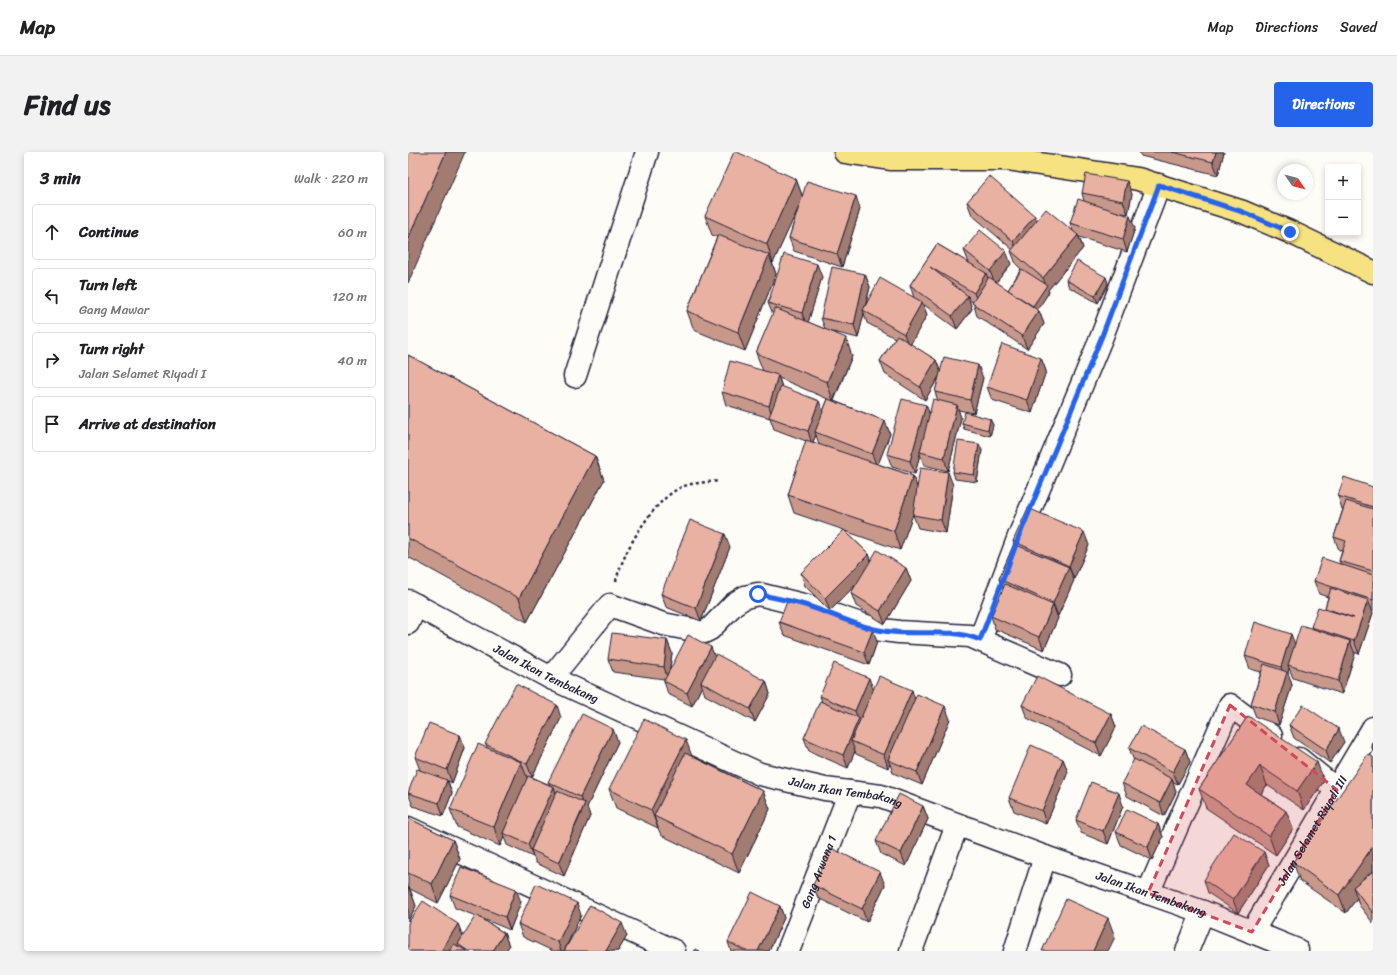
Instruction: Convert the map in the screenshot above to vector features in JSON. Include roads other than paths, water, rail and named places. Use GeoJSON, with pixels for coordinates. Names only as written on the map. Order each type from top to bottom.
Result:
{"type":"FeatureCollection","features":[{"type":"Feature","properties":{"kind":"main road"},"geometry":{"type":"LineString","coordinates":[[845,152],[890,159],[1007,159],[1138,179],[1243,212],[1290,232],[1373,272]]}},
{"type":"Feature","properties":{"kind":"street"},"geometry":{"type":"LineString","coordinates":[[576,376],[647,152]]}},
{"type":"Feature","properties":{"kind":"street"},"geometry":{"type":"LineString","coordinates":[[980,640],[1020,534],[1102,336],[1159,185]]}},
{"type":"Feature","properties":{"kind":"street"},"geometry":{"type":"LineString","coordinates":[[551,678],[610,605],[663,624],[704,632],[710,629],[734,604],[745,596],[758,594],[807,606],[875,629],[899,632],[960,634],[970,636],[1060,675]]}},
{"type":"Feature","properties":{"kind":"street","name":"Jalan Ikan Tembakang"},"geometry":{"type":"LineString","coordinates":[[411,610],[551,678],[760,774],[825,789],[881,796],[1045,857],[1203,912],[1297,950]]}},
{"type":"Feature","properties":{"kind":"street"},"geometry":{"type":"LineString","coordinates":[[1148,893],[1230,705],[1337,790]]}},
{"type":"Feature","properties":{"kind":"street","name":"Jalan Selamet Riyadi III"},"geometry":{"type":"LineString","coordinates":[[1252,932],[1373,728]]}},
{"type":"Feature","properties":{"kind":"street","name":"Gang Arwana 1"},"geometry":{"type":"LineString","coordinates":[[788,951],[850,792]]}},
{"type":"Feature","properties":{"kind":"street"},"geometry":{"type":"LineString","coordinates":[[911,951],[957,824]]}},
{"type":"Feature","properties":{"kind":"street"},"geometry":{"type":"LineString","coordinates":[[408,828],[674,951]]}},
{"type":"Feature","properties":{"kind":"street"},"geometry":{"type":"LineString","coordinates":[[1015,951],[1045,857]]}},
{"type":"Feature","properties":{"kind":"street"},"geometry":{"type":"LineString","coordinates":[[1187,951],[1203,912]]}}]}
